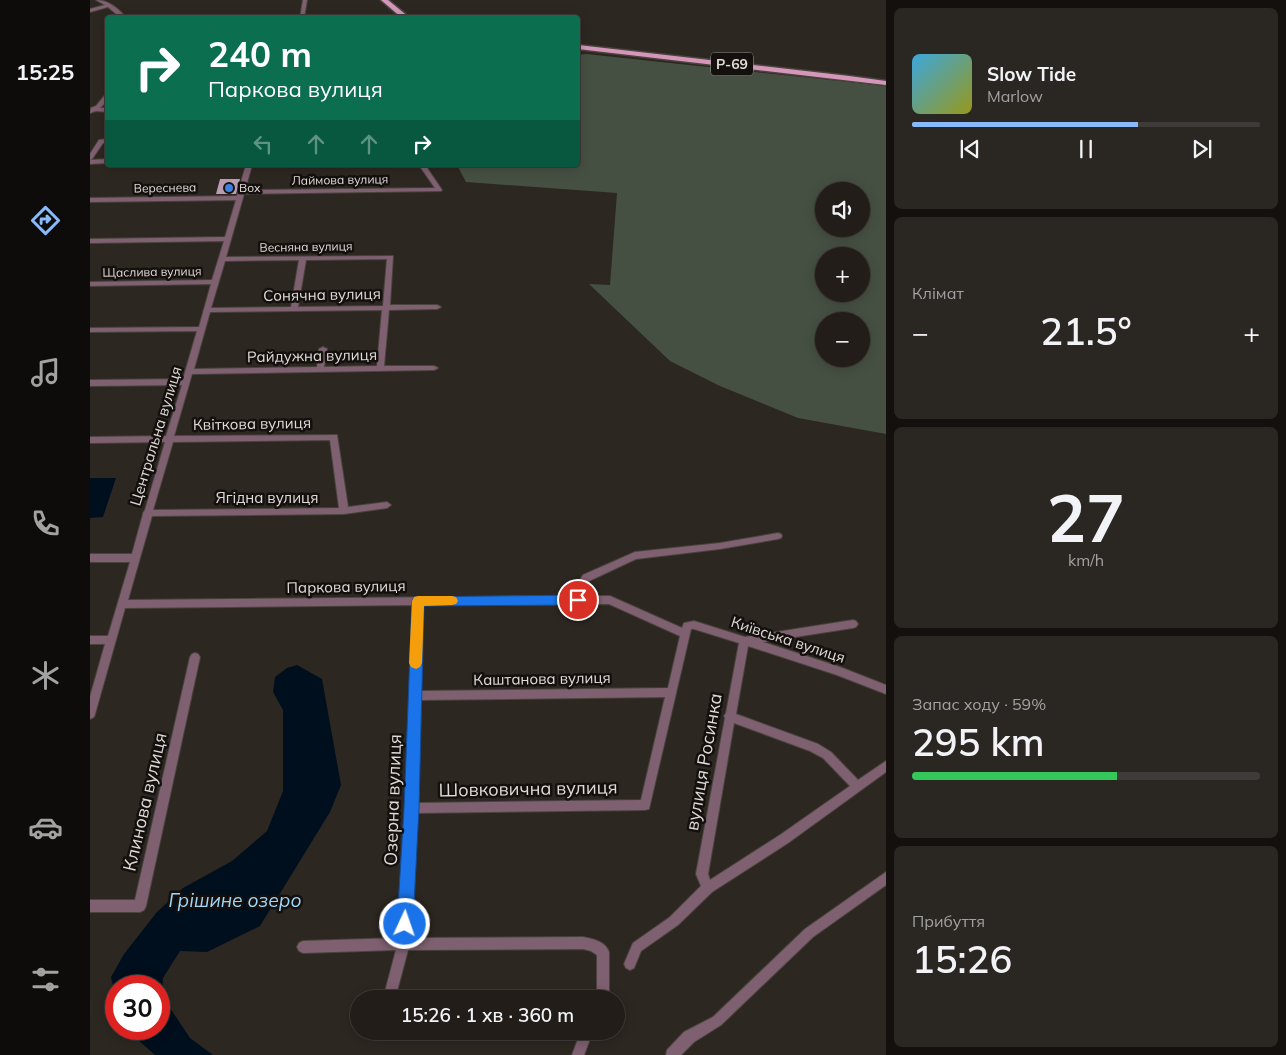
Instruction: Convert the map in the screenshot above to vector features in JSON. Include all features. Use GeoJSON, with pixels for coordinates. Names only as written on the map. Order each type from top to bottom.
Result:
{"type":"FeatureCollection","features":[{"type":"Feature","properties":{"kind":"main road"},"geometry":{"type":"LineString","coordinates":[[384,0],[403,15]]}},
{"type":"Feature","properties":{"kind":"main road","name":"Р-69"},"geometry":{"type":"LineString","coordinates":[[580,47],[849,78],[886,84]]}},
{"type":"Feature","properties":{"kind":"street"},"geometry":{"type":"LineString","coordinates":[[98,0],[109,4],[121,15]]}},
{"type":"Feature","properties":{"kind":"street"},"geometry":{"type":"LineString","coordinates":[[302,15],[304,0]]}},
{"type":"Feature","properties":{"kind":"street"},"geometry":{"type":"LineString","coordinates":[[90,11],[109,4]]}},
{"type":"Feature","properties":{"kind":"street"},"geometry":{"type":"LineString","coordinates":[[92,110],[105,99]]}},
{"type":"Feature","properties":{"kind":"street"},"geometry":{"type":"LineString","coordinates":[[92,110],[105,110]]}},
{"type":"Feature","properties":{"kind":"street"},"geometry":{"type":"LineString","coordinates":[[105,141],[101,141],[90,160],[105,161]]}},
{"type":"Feature","properties":{"kind":"street","name":"Центральна вулиця"},"geometry":{"type":"LineString","coordinates":[[90,714],[248,167]]}},
{"type":"Feature","properties":{"kind":"street","name":"Лаймова вулиця"},"geometry":{"type":"LineString","coordinates":[[240,195],[439,190],[423,167]]}},
{"type":"Feature","properties":{"kind":"street","name":"Вереснева"},"geometry":{"type":"LineString","coordinates":[[90,200],[240,195]]}},
{"type":"Feature","properties":{"kind":"street"},"geometry":{"type":"LineString","coordinates":[[90,240],[228,239]]}},
{"type":"Feature","properties":{"kind":"street","name":"Весняна вулиця"},"geometry":{"type":"LineString","coordinates":[[222,259],[390,257],[386,308]]}},
{"type":"Feature","properties":{"kind":"street"},"geometry":{"type":"LineString","coordinates":[[294,309],[303,258]]}},
{"type":"Feature","properties":{"kind":"street","name":"Щаслива вулиця"},"geometry":{"type":"LineString","coordinates":[[90,284],[215,282]]}},
{"type":"Feature","properties":{"kind":"street","name":"Сонячна вулиця"},"geometry":{"type":"LineString","coordinates":[[207,310],[437,307]]}},
{"type":"Feature","properties":{"kind":"street"},"geometry":{"type":"LineString","coordinates":[[380,369],[386,308]]}},
{"type":"Feature","properties":{"kind":"street"},"geometry":{"type":"LineString","coordinates":[[90,330],[202,329]]}},
{"type":"Feature","properties":{"kind":"street"},"geometry":{"type":"LineString","coordinates":[[320,370],[323,349]]}},
{"type":"Feature","properties":{"kind":"street","name":"Райдужна вулиця"},"geometry":{"type":"LineString","coordinates":[[190,372],[434,368]]}},
{"type":"Feature","properties":{"kind":"street"},"geometry":{"type":"LineString","coordinates":[[90,383],[186,382]]}},
{"type":"Feature","properties":{"kind":"street","name":"Квіткова вулиця"},"geometry":{"type":"LineString","coordinates":[[90,440],[334,437],[344,511]]}},
{"type":"Feature","properties":{"kind":"street","name":"Ягідна вулиця"},"geometry":{"type":"LineString","coordinates":[[147,513],[344,511],[387,505]]}},
{"type":"Feature","properties":{"kind":"street"},"geometry":{"type":"LineString","coordinates":[[578,600],[582,584],[586,578],[635,556],[720,546],[778,536]]}},
{"type":"Feature","properties":{"kind":"street"},"geometry":{"type":"LineString","coordinates":[[90,558],[135,558]]}},
{"type":"Feature","properties":{"kind":"street","name":"Паркова вулиця"},"geometry":{"type":"LineString","coordinates":[[121,604],[610,600],[684,633]]}},
{"type":"Feature","properties":{"kind":"street","name":"Озерна вулиця"},"geometry":{"type":"LineString","coordinates":[[391,990],[404,944],[412,808],[418,601]]}},
{"type":"Feature","properties":{"kind":"street"},"geometry":{"type":"LineString","coordinates":[[744,641],[853,624]]}},
{"type":"Feature","properties":{"kind":"street","name":"Київська вулиця"},"geometry":{"type":"LineString","coordinates":[[684,633],[687,626],[694,625],[836,671],[886,690]]}},
{"type":"Feature","properties":{"kind":"street"},"geometry":{"type":"LineString","coordinates":[[644,804],[684,633]]}},
{"type":"Feature","properties":{"kind":"street"},"geometry":{"type":"LineString","coordinates":[[90,640],[110,640]]}},
{"type":"Feature","properties":{"kind":"street","name":"вулиця Росинка"},"geometry":{"type":"LineString","coordinates":[[708,888],[702,874],[744,641]]}},
{"type":"Feature","properties":{"kind":"street","name":"Клинова вулиця"},"geometry":{"type":"LineString","coordinates":[[90,906],[140,906],[195,656]]}},
{"type":"Feature","properties":{"kind":"street","name":"Каштанова вулиця"},"geometry":{"type":"LineString","coordinates":[[414,696],[671,692]]}},
{"type":"Feature","properties":{"kind":"street"},"geometry":{"type":"LineString","coordinates":[[729,716],[814,747],[827,755],[856,786]]}},
{"type":"Feature","properties":{"kind":"street"},"geometry":{"type":"LineString","coordinates":[[630,964],[638,947],[674,921],[708,888],[784,839],[886,766]]}},
{"type":"Feature","properties":{"kind":"street","name":"Шовковична вулиця"},"geometry":{"type":"LineString","coordinates":[[412,808],[644,804]]}},
{"type":"Feature","properties":{"kind":"street"},"geometry":{"type":"LineString","coordinates":[[672,1055],[689,1037],[716,1021],[809,933],[886,878]]}},
{"type":"Feature","properties":{"kind":"street"},"geometry":{"type":"LineString","coordinates":[[303,948],[404,944],[583,943],[594,945],[602,952],[603,990]]}},
{"type":"Feature","properties":{"kind":"street"},"geometry":{"type":"LineString","coordinates":[[578,1055],[584,1040]]}},
{"type":"Feature","properties":{"kind":"green space"},"geometry":{"type":"Polygon","coordinates":[[[580,55],[886,86],[886,434],[798,418],[720,386],[670,361],[589,284],[610,285],[617,193],[466,182],[458,167],[580,167],[580,55]]]}},
{"type":"Feature","properties":{"kind":"water"},"geometry":{"type":"Polygon","coordinates":[[[90,478],[116,478],[103,517],[90,518],[90,478]]]}},
{"type":"Feature","properties":{"kind":"water","name":"Грішине озеро"},"geometry":{"type":"Polygon","coordinates":[[[297,665],[322,679],[341,785],[330,812],[260,926],[207,952],[180,951],[165,975],[112,975],[124,954],[157,912],[183,888],[232,861],[267,831],[283,791],[283,710],[273,692],[275,677],[287,668],[297,665]]]}},
{"type":"Feature","properties":{"kind":"water","name":"Грішине озеро"},"geometry":{"type":"Polygon","coordinates":[[[170,1008],[190,1038],[213,1055],[155,1055],[138,1040],[170,1040],[170,1008]]]}},
{"type":"Feature","properties":{"kind":"building","name":"Box"},"geometry":{"type":"Polygon","coordinates":[[[220,179],[240,179],[236,194],[216,194],[220,179]]]}},
{"type":"Feature","properties":{"kind":"slow traffic"},"geometry":{"type":"LineString","coordinates":[[416,663],[418,601],[452,601]]}},
{"type":"Feature","properties":{"kind":"place","name":"Box"},"geometry":{"type":"Point","coordinates":[229,188]}},
{"type":"Feature","properties":{"kind":"route"},"geometry":{"type":"LineString","coordinates":[[405,924],[412,808],[418,601],[578,600]]}}]}
